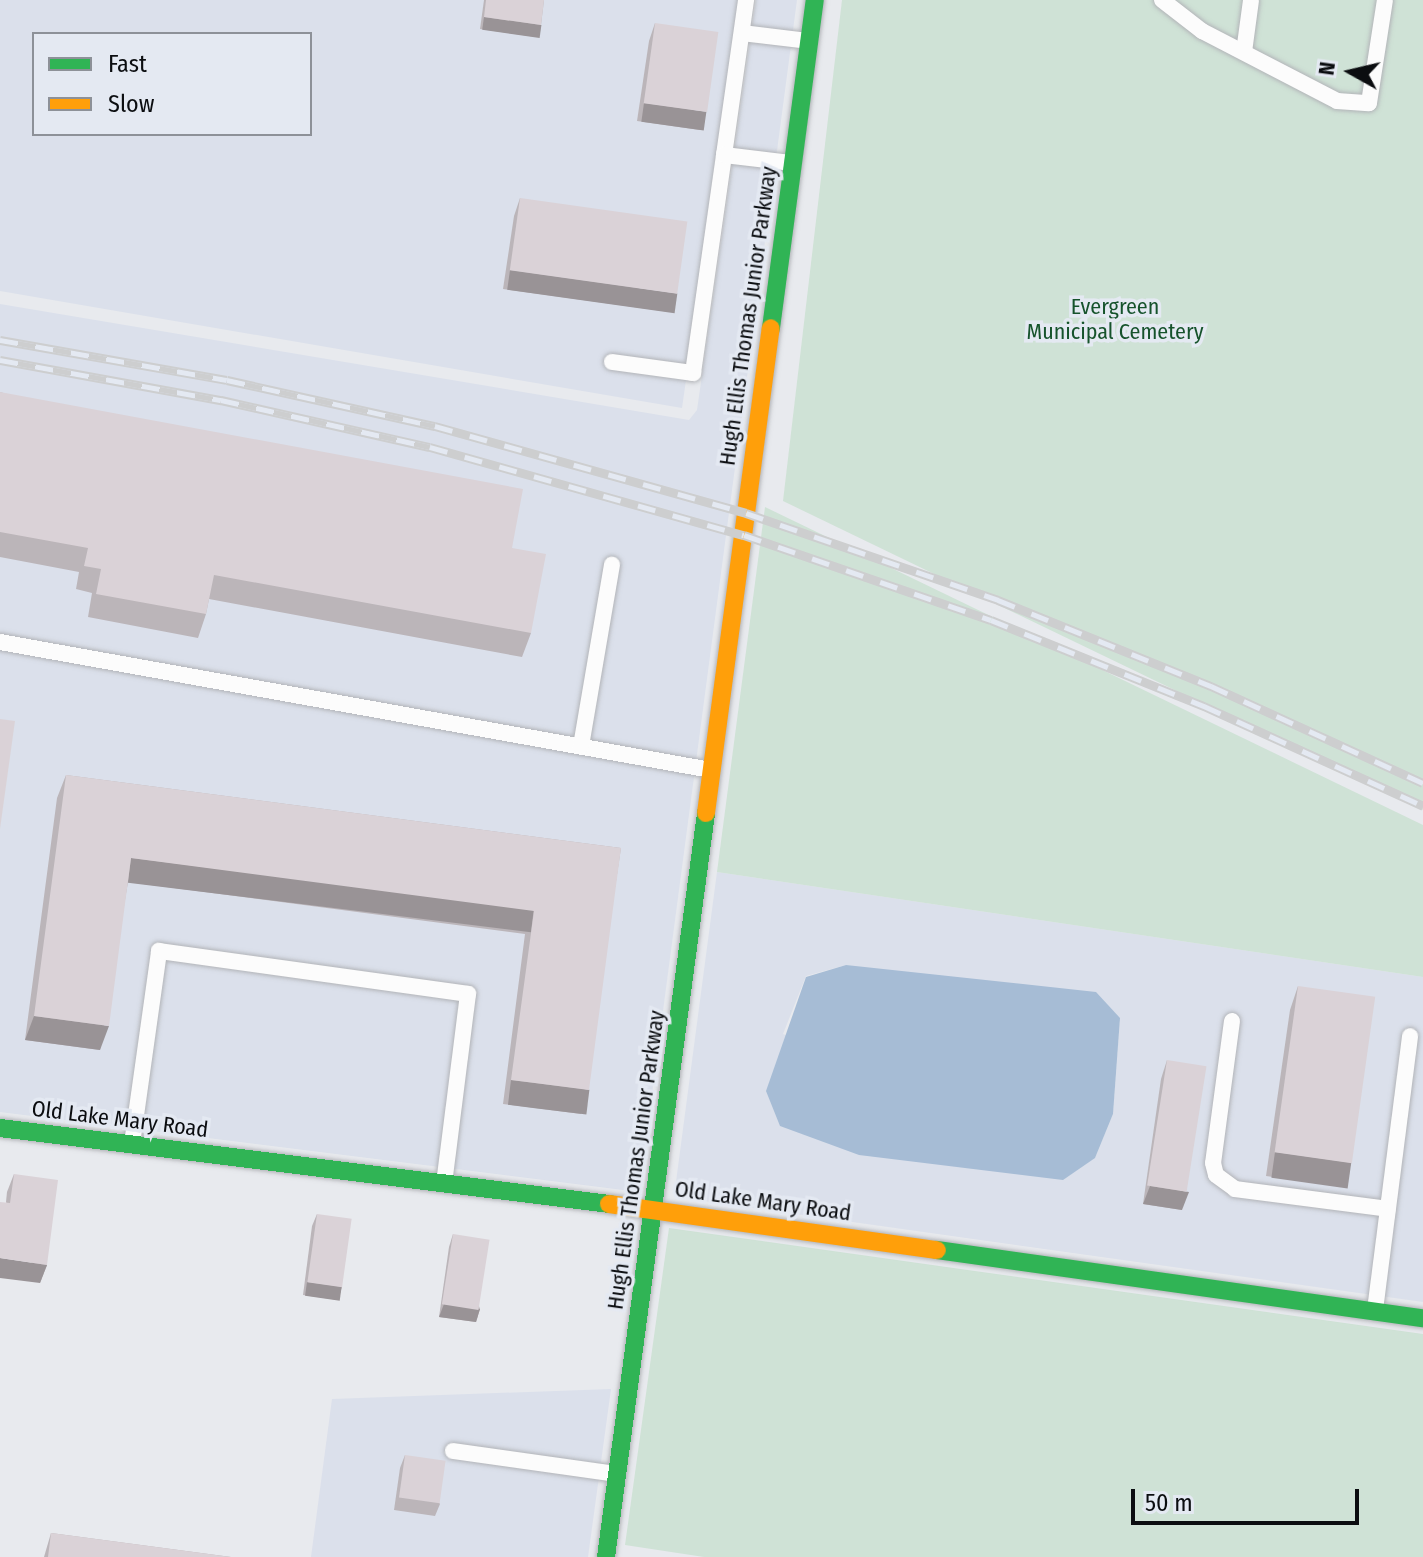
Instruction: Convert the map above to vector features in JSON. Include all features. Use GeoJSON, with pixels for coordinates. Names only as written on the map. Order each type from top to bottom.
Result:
{"type":"FeatureCollection","features":[{"type":"Feature","properties":{"kind":"main road","name":"Hugh Ellis Thomas Junior Parkway"},"geometry":{"type":"LineString","coordinates":[[606,1557],[815,0]]}},
{"type":"Feature","properties":{"kind":"main road","name":"Old Lake Mary Road"},"geometry":{"type":"LineString","coordinates":[[0,1128],[654,1210],[1423,1318]]}},
{"type":"Feature","properties":{"kind":"lane"},"geometry":{"type":"LineString","coordinates":[[612,362],[693,373],[746,0]]}},
{"type":"Feature","properties":{"kind":"lane"},"geometry":{"type":"LineString","coordinates":[[1162,0],[1202,31],[1337,101],[1369,103],[1385,0]]}},
{"type":"Feature","properties":{"kind":"lane"},"geometry":{"type":"LineString","coordinates":[[1244,52],[1251,0]]}},
{"type":"Feature","properties":{"kind":"lane"},"geometry":{"type":"LineString","coordinates":[[742,33],[809,42]]}},
{"type":"Feature","properties":{"kind":"lane"},"geometry":{"type":"LineString","coordinates":[[724,155],[793,163]]}},
{"type":"Feature","properties":{"kind":"lane"},"geometry":{"type":"LineString","coordinates":[[581,746],[612,565]]}},
{"type":"Feature","properties":{"kind":"lane"},"geometry":{"type":"LineString","coordinates":[[0,642],[712,770]]}},
{"type":"Feature","properties":{"kind":"lane"},"geometry":{"type":"LineString","coordinates":[[132,1145],[159,951],[468,994],[444,1184]]}},
{"type":"Feature","properties":{"kind":"lane"},"geometry":{"type":"LineString","coordinates":[[1232,1021],[1213,1163],[1216,1175],[1235,1189],[1388,1209]]}},
{"type":"Feature","properties":{"kind":"lane"},"geometry":{"type":"LineString","coordinates":[[1375,1312],[1410,1036]]}},
{"type":"Feature","properties":{"kind":"lane"},"geometry":{"type":"LineString","coordinates":[[453,1451],[617,1474]]}},
{"type":"Feature","properties":{"kind":"shaded area"},"geometry":{"type":"Polygon","coordinates":[[[0,0],[741,0],[682,408],[0,291],[0,0]]]}},
{"type":"Feature","properties":{"kind":"shaded area"},"geometry":{"type":"Polygon","coordinates":[[[756,0],[797,0],[639,1192],[0,1112],[0,304],[689,420],[697,410],[756,0]]]}},
{"type":"Feature","properties":{"kind":"shaded area"},"geometry":{"type":"Polygon","coordinates":[[[717,872],[1423,977],[1423,1302],[674,1197],[717,872]],[[846,965],[806,976],[783,1034],[1095,1158],[1113,1114],[1120,1018],[846,965]]]}},
{"type":"Feature","properties":{"kind":"shaded area"},"geometry":{"type":"Polygon","coordinates":[[[611,1389],[588,1557],[311,1557],[332,1399],[611,1389]]]}},
{"type":"Feature","properties":{"kind":"green space","name":"Evergreen Municipal Cemetery"},"geometry":{"type":"Polygon","coordinates":[[[842,0],[1423,0],[1423,810],[783,501],[842,0]]]}},
{"type":"Feature","properties":{"kind":"green space"},"geometry":{"type":"Polygon","coordinates":[[[765,507],[1423,825],[1423,977],[717,872],[765,507]]]}},
{"type":"Feature","properties":{"kind":"green space"},"geometry":{"type":"Polygon","coordinates":[[[669,1228],[1423,1334],[1423,1557],[704,1557],[625,1545],[669,1228]]]}},
{"type":"Feature","properties":{"kind":"water"},"geometry":{"type":"Polygon","coordinates":[[[846,965],[1096,992],[1120,1018],[1113,1114],[1095,1158],[1063,1180],[859,1155],[780,1126],[766,1091],[806,977],[846,965]]]}},
{"type":"Feature","properties":{"kind":"building"},"geometry":{"type":"Polygon","coordinates":[[[486,0],[544,0],[541,25],[484,17],[486,0]]]}},
{"type":"Feature","properties":{"kind":"building"},"geometry":{"type":"Polygon","coordinates":[[[655,23],[718,32],[707,112],[644,103],[655,23]]]}},
{"type":"Feature","properties":{"kind":"building"},"geometry":{"type":"Polygon","coordinates":[[[520,198],[687,222],[677,294],[510,270],[520,198]]]}},
{"type":"Feature","properties":{"kind":"building"},"geometry":{"type":"Polygon","coordinates":[[[0,392],[523,489],[512,548],[546,554],[531,633],[214,575],[206,614],[96,594],[101,569],[84,566],[88,548],[0,532],[0,392]]]}},
{"type":"Feature","properties":{"kind":"building"},"geometry":{"type":"Polygon","coordinates":[[[0,719],[15,721],[0,829],[0,719]]]}},
{"type":"Feature","properties":{"kind":"building"},"geometry":{"type":"Polygon","coordinates":[[[66,775],[621,848],[589,1090],[511,1080],[534,911],[131,858],[109,1026],[34,1016],[66,775]]]}},
{"type":"Feature","properties":{"kind":"building"},"geometry":{"type":"Polygon","coordinates":[[[1298,986],[1375,997],[1352,1163],[1275,1152],[1298,986]]]}},
{"type":"Feature","properties":{"kind":"building"},"geometry":{"type":"Polygon","coordinates":[[[1167,1060],[1207,1066],[1187,1192],[1147,1185],[1167,1060]]]}},
{"type":"Feature","properties":{"kind":"building"},"geometry":{"type":"Polygon","coordinates":[[[14,1174],[58,1180],[47,1265],[0,1258],[0,1202],[10,1203],[14,1174]]]}},
{"type":"Feature","properties":{"kind":"building"},"geometry":{"type":"Polygon","coordinates":[[[317,1214],[352,1219],[342,1287],[307,1282],[317,1214]]]}},
{"type":"Feature","properties":{"kind":"building"},"geometry":{"type":"Polygon","coordinates":[[[453,1234],[490,1240],[478,1310],[442,1304],[453,1234]]]}},
{"type":"Feature","properties":{"kind":"building"},"geometry":{"type":"Polygon","coordinates":[[[405,1455],[446,1461],[440,1503],[399,1498],[405,1455]]]}},
{"type":"Feature","properties":{"kind":"building"},"geometry":{"type":"Polygon","coordinates":[[[51,1533],[231,1557],[48,1557],[51,1533]]]}},
{"type":"Feature","properties":{"kind":"railway"},"geometry":{"type":"LineString","coordinates":[[0,340],[227,380],[435,426],[746,513],[998,600],[1211,686],[1423,783]]}},
{"type":"Feature","properties":{"kind":"railway"},"geometry":{"type":"LineString","coordinates":[[0,360],[221,400],[430,447],[744,535],[991,620],[1204,706],[1423,806]]}},
{"type":"Feature","properties":{"kind":"traffic: fast"},"geometry":{"type":"LineString","coordinates":[[771,328],[815,0]]}},
{"type":"Feature","properties":{"kind":"traffic: fast"},"geometry":{"type":"LineString","coordinates":[[606,1557],[706,813]]}},
{"type":"Feature","properties":{"kind":"traffic: fast"},"geometry":{"type":"LineString","coordinates":[[0,1128],[609,1204]]}},
{"type":"Feature","properties":{"kind":"traffic: fast"},"geometry":{"type":"LineString","coordinates":[[937,1250],[1423,1318]]}},
{"type":"Feature","properties":{"kind":"traffic: slow"},"geometry":{"type":"LineString","coordinates":[[706,813],[771,328]]}},
{"type":"Feature","properties":{"kind":"traffic: slow"},"geometry":{"type":"LineString","coordinates":[[609,1204],[937,1250]]}}]}
